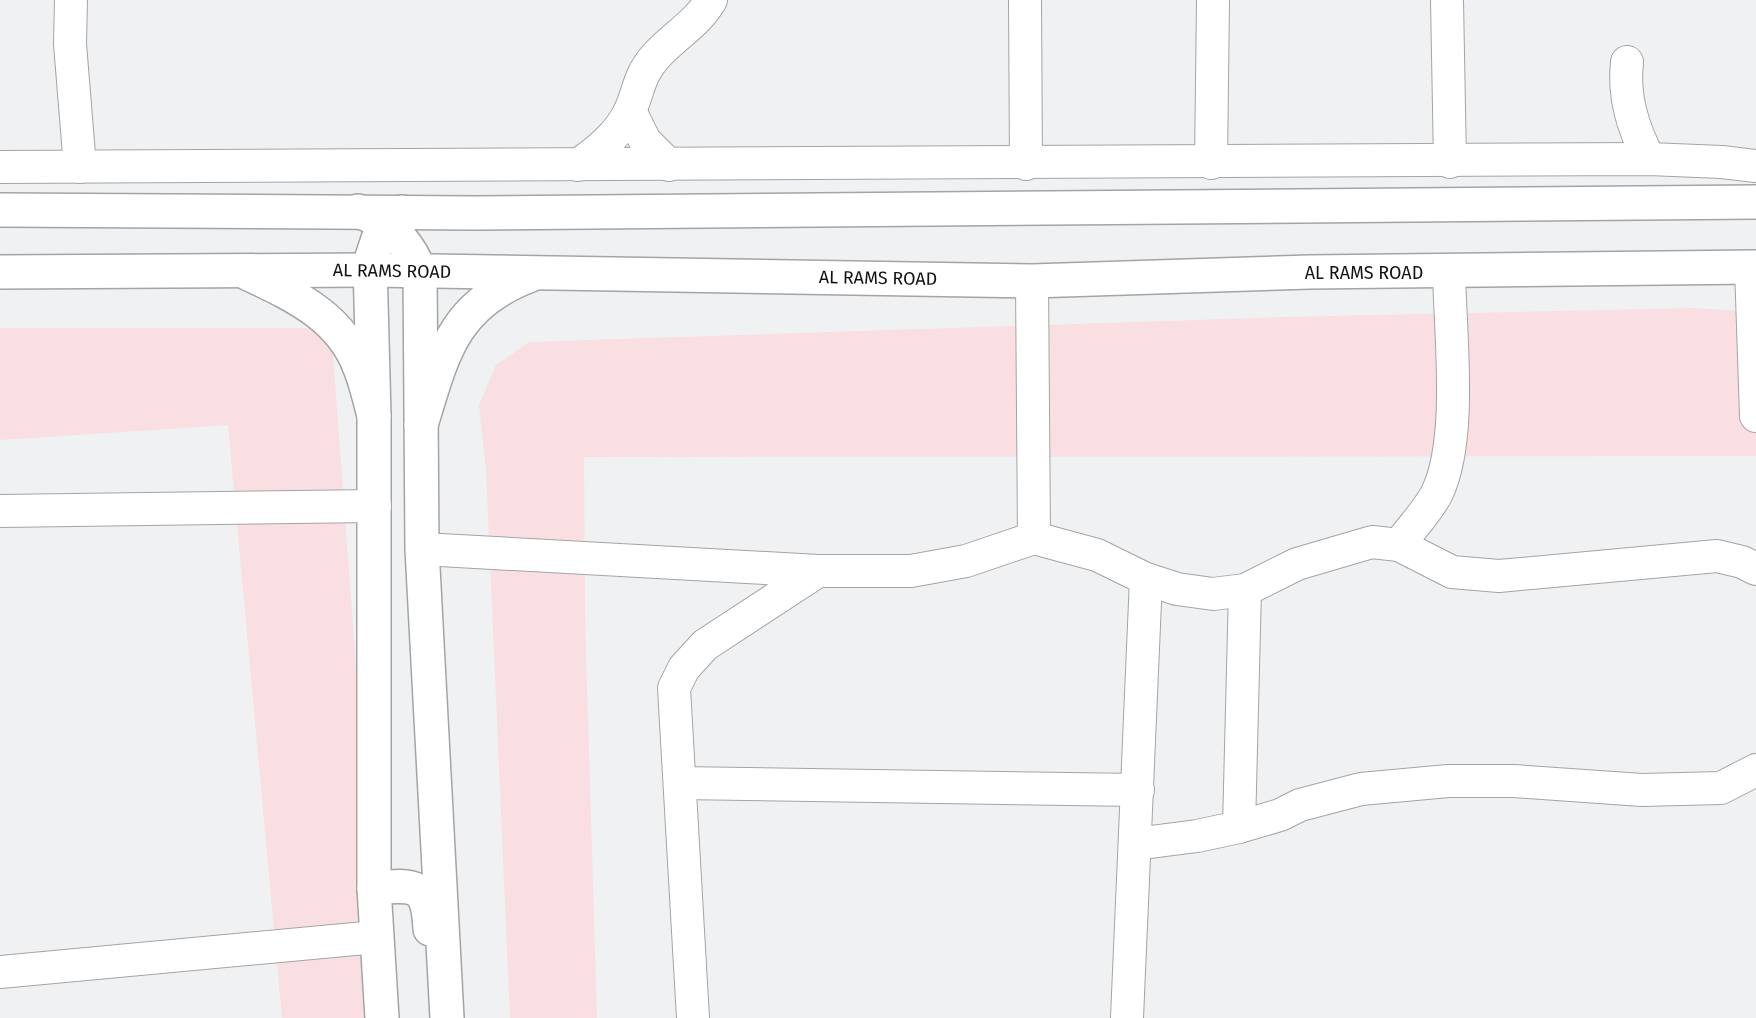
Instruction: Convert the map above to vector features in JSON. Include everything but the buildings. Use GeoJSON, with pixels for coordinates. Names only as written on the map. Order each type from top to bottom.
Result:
{"type":"FeatureCollection","features":[{"type":"Feature","properties":{"kind":"main road"},"geometry":{"type":"LineString","coordinates":[[0,210],[358,211],[395,219],[1756,202]]}},
{"type":"Feature","properties":{"kind":"main road"},"geometry":{"type":"LineString","coordinates":[[382,1018],[374,888],[375,506],[370,270],[376,245],[395,219]]}},
{"type":"Feature","properties":{"kind":"main road"},"geometry":{"type":"LineString","coordinates":[[395,219],[420,271],[422,549],[447,1018]]}},
{"type":"Feature","properties":{"kind":"main road","name":"AL RAMS ROAD"},"geometry":{"type":"LineString","coordinates":[[0,272],[370,270],[1032,281],[1309,272],[1754,267]]}},
{"type":"Feature","properties":{"kind":"main road"},"geometry":{"type":"LineString","coordinates":[[237,269],[307,303],[329,320],[347,343],[360,367],[374,416]]}},
{"type":"Feature","properties":{"kind":"main road"},"geometry":{"type":"LineString","coordinates":[[421,425],[439,365],[460,324],[494,292],[536,272]]}},
{"type":"Feature","properties":{"kind":"main road"},"geometry":{"type":"LineString","coordinates":[[374,888],[401,885],[412,888],[421,893],[429,904],[433,1018]]}},
{"type":"Feature","properties":{"kind":"street"},"geometry":{"type":"LineString","coordinates":[[71,0],[70,44],[80,167]]}},
{"type":"Feature","properties":{"kind":"street"},"geometry":{"type":"LineString","coordinates":[[578,165],[608,142],[630,111],[644,72],[657,55],[692,25],[711,0]]}},
{"type":"Feature","properties":{"kind":"street"},"geometry":{"type":"LineString","coordinates":[[1025,0],[1026,164]]}},
{"type":"Feature","properties":{"kind":"street"},"geometry":{"type":"LineString","coordinates":[[1211,163],[1213,0]]}},
{"type":"Feature","properties":{"kind":"street"},"geometry":{"type":"LineString","coordinates":[[1447,0],[1450,162]]}},
{"type":"Feature","properties":{"kind":"street"},"geometry":{"type":"LineString","coordinates":[[1627,62],[1625,78],[1629,111],[1649,159]]}},
{"type":"Feature","properties":{"kind":"street"},"geometry":{"type":"LineString","coordinates":[[630,111],[645,141],[669,165]]}},
{"type":"Feature","properties":{"kind":"street"},"geometry":{"type":"LineString","coordinates":[[0,167],[1450,162],[1649,159],[1756,166]]}},
{"type":"Feature","properties":{"kind":"street"},"geometry":{"type":"LineString","coordinates":[[1754,267],[1756,416]]}},
{"type":"Feature","properties":{"kind":"street"},"geometry":{"type":"LineString","coordinates":[[1399,545],[1436,494],[1448,465],[1452,417],[1449,272]]}},
{"type":"Feature","properties":{"kind":"street"},"geometry":{"type":"LineString","coordinates":[[1032,281],[1034,538]]}},
{"type":"Feature","properties":{"kind":"street"},"geometry":{"type":"LineString","coordinates":[[0,511],[375,506]]}},
{"type":"Feature","properties":{"kind":"street"},"geometry":{"type":"LineString","coordinates":[[422,549],[819,571],[911,571],[966,561],[1034,538],[1096,555],[1146,579],[1176,589],[1212,594],[1245,590],[1297,564],[1372,542],[1399,545],[1452,572],[1499,576],[1717,556],[1742,562],[1756,569]]}},
{"type":"Feature","properties":{"kind":"street"},"geometry":{"type":"LineString","coordinates":[[693,1018],[674,688],[684,668],[705,645],[819,571]]}},
{"type":"Feature","properties":{"kind":"street"},"geometry":{"type":"LineString","coordinates":[[1127,1018],[1146,579]]}},
{"type":"Feature","properties":{"kind":"street"},"geometry":{"type":"LineString","coordinates":[[1239,827],[1245,590]]}},
{"type":"Feature","properties":{"kind":"street"},"geometry":{"type":"LineString","coordinates":[[1136,844],[1197,836],[1239,827],[1280,815],[1300,805],[1361,789],[1448,781],[1514,781],[1641,790],[1720,788],[1756,770]]}},
{"type":"Feature","properties":{"kind":"street"},"geometry":{"type":"LineString","coordinates":[[681,783],[1138,790]]}},
{"type":"Feature","properties":{"kind":"street"},"geometry":{"type":"LineString","coordinates":[[0,972],[376,937]]}},
{"type":"Feature","properties":{"kind":"shaded area"},"geometry":{"type":"Polygon","coordinates":[[[1692,308],[1756,312],[1756,456],[584,457],[585,618],[597,1018],[510,1018],[486,470],[479,405],[496,365],[529,342],[1285,317],[1692,308]]]}},
{"type":"Feature","properties":{"kind":"shaded area"},"geometry":{"type":"Polygon","coordinates":[[[0,328],[331,328],[382,1018],[282,1018],[228,425],[0,440],[0,328]]]}}]}
